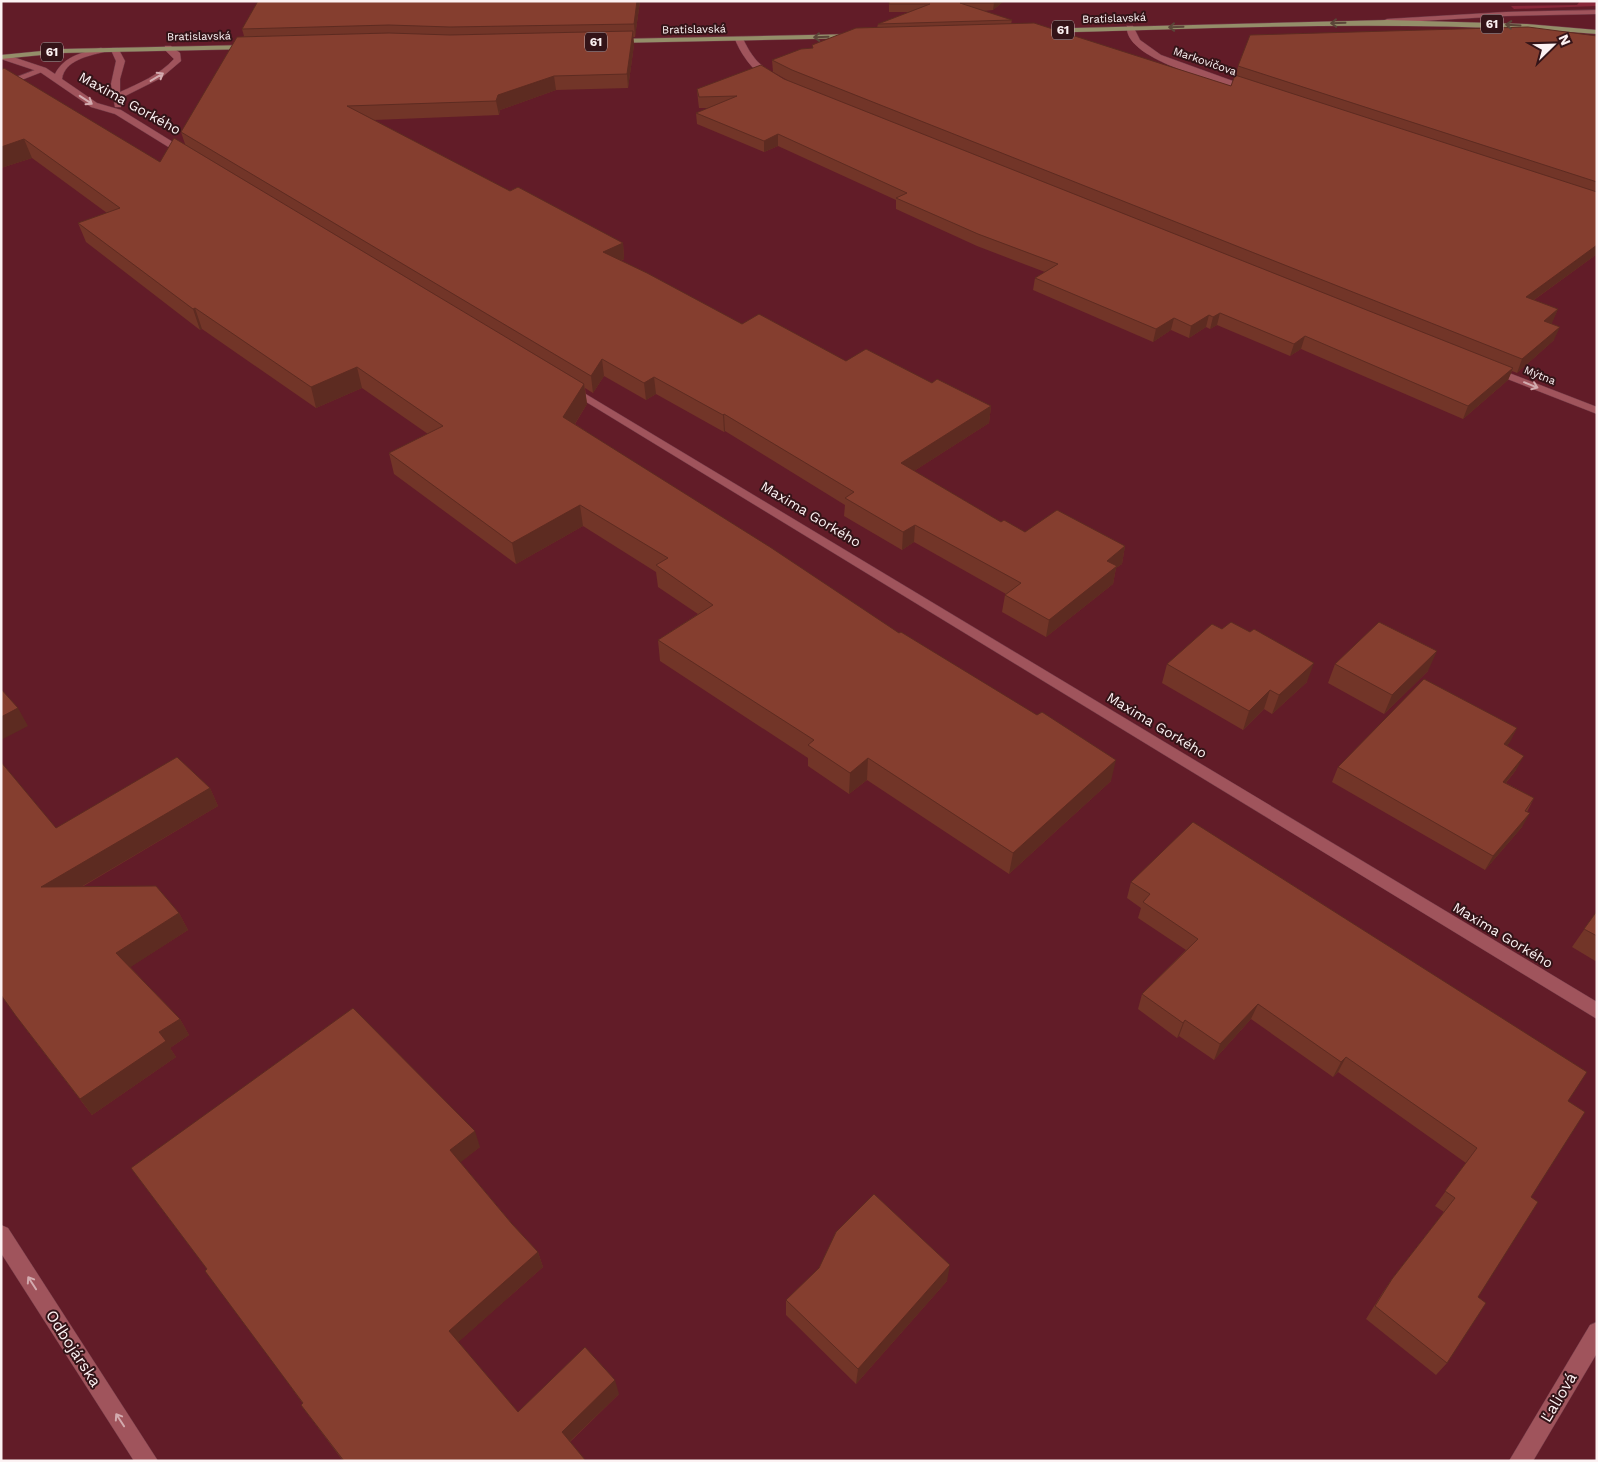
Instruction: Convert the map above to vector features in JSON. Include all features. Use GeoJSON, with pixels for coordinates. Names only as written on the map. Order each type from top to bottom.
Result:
{"type":"FeatureCollection","features":[{"type":"Feature","properties":{"kind":"main road","name":"Bratislavská"},"geometry":{"type":"LineString","coordinates":[[1028,31],[1387,21],[1506,24],[1597,32]]}},
{"type":"Feature","properties":{"kind":"main road","name":"Bratislavská"},"geometry":{"type":"LineString","coordinates":[[610,42],[859,36]]}},
{"type":"Feature","properties":{"kind":"main road","name":"Bratislavská"},"geometry":{"type":"LineString","coordinates":[[3,57],[62,50],[262,46]]}},
{"type":"Feature","properties":{"kind":"street","name":"Bratislavská"},"geometry":{"type":"LineString","coordinates":[[1387,21],[1506,14],[1597,12]]}},
{"type":"Feature","properties":{"kind":"street","name":"Markovičova"},"geometry":{"type":"LineString","coordinates":[[1130,28],[1137,42],[1152,54],[1259,91]]}},
{"type":"Feature","properties":{"kind":"street"},"geometry":{"type":"LineString","coordinates":[[739,39],[743,52],[755,66],[780,81]]}},
{"type":"Feature","properties":{"kind":"street"},"geometry":{"type":"LineString","coordinates":[[118,96],[152,81],[170,69],[178,59],[177,55],[168,48]]}},
{"type":"Feature","properties":{"kind":"street"},"geometry":{"type":"LineString","coordinates":[[58,81],[58,74],[64,65],[80,56],[101,50]]}},
{"type":"Feature","properties":{"kind":"street"},"geometry":{"type":"LineString","coordinates":[[115,50],[120,57],[122,65],[115,84],[118,96],[118,112]]}},
{"type":"Feature","properties":{"kind":"street","name":"Maxima Gorkého"},"geometry":{"type":"LineString","coordinates":[[3,57],[43,70],[94,105],[118,112],[201,163]]}},
{"type":"Feature","properties":{"kind":"street"},"geometry":{"type":"LineString","coordinates":[[1,86],[43,70]]}},
{"type":"Feature","properties":{"kind":"street","name":"Mýtna"},"geometry":{"type":"LineString","coordinates":[[1477,363],[1597,411]]}},
{"type":"Feature","properties":{"kind":"street","name":"Maxima Gorkého"},"geometry":{"type":"LineString","coordinates":[[558,380],[1597,1011]]}},
{"type":"Feature","properties":{"kind":"street","name":"Odbojárska"},"geometry":{"type":"LineString","coordinates":[[1,1235],[147,1461]]}},
{"type":"Feature","properties":{"kind":"street","name":"Ľaliová"},"geometry":{"type":"LineString","coordinates":[[1520,1461],[1597,1332]]}},
{"type":"Feature","properties":{"kind":"shaded area"},"geometry":{"type":"Polygon","coordinates":[[[1580,1],[1597,1],[1597,6],[1514,9],[1511,6],[1577,5],[1580,1]]]}},
{"type":"Feature","properties":{"kind":"building"},"geometry":{"type":"Polygon","coordinates":[[[258,1],[637,1],[634,24],[450,27],[389,25],[242,29],[258,1]]]}},
{"type":"Feature","properties":{"kind":"building"},"geometry":{"type":"Polygon","coordinates":[[[889,1],[995,1],[994,3],[960,3],[1012,20],[878,24],[930,4],[889,4],[889,1]]]}},
{"type":"Feature","properties":{"kind":"building"},"geometry":{"type":"Polygon","coordinates":[[[1034,23],[1231,86],[1235,75],[1597,192],[1597,245],[1526,297],[1558,309],[1544,321],[1560,327],[1522,359],[792,70],[772,60],[801,49],[813,48],[812,45],[856,28],[1034,23]]]}},
{"type":"Feature","properties":{"kind":"building"},"geometry":{"type":"Polygon","coordinates":[[[1528,27],[1597,36],[1597,182],[1238,66],[1250,35],[1528,27]]]}},
{"type":"Feature","properties":{"kind":"building"},"geometry":{"type":"Polygon","coordinates":[[[633,31],[627,74],[554,76],[498,95],[496,101],[347,106],[510,191],[518,187],[623,243],[603,252],[647,273],[742,324],[759,314],[846,361],[866,349],[932,383],[937,379],[991,406],[901,463],[1001,522],[1004,520],[1025,532],[1057,510],[1125,546],[1107,561],[1117,566],[1049,620],[1005,595],[1021,583],[915,525],[903,532],[845,498],[854,492],[724,414],[654,377],[644,383],[602,359],[591,376],[181,132],[237,37],[389,33],[450,35],[633,31]]]}},
{"type":"Feature","properties":{"kind":"building"},"geometry":{"type":"Polygon","coordinates":[[[761,65],[784,79],[1513,368],[1468,406],[1305,336],[1294,344],[1220,313],[1213,317],[1209,315],[1191,326],[1174,318],[1156,329],[1035,278],[1058,264],[978,234],[896,198],[907,193],[778,134],[764,141],[696,113],[737,96],[699,97],[697,89],[761,65]]]}},
{"type":"Feature","properties":{"kind":"building"},"geometry":{"type":"Polygon","coordinates":[[[4,68],[160,162],[174,138],[584,384],[563,417],[770,547],[899,633],[901,632],[1037,715],[1042,712],[1116,760],[1013,853],[868,758],[850,773],[808,745],[814,740],[658,640],[713,605],[656,565],[668,558],[580,505],[512,543],[389,453],[443,426],[357,367],[311,387],[195,308],[193,309],[78,223],[120,208],[24,139],[1,147],[1,70],[4,68]]]}},
{"type":"Feature","properties":{"kind":"building"},"geometry":{"type":"Polygon","coordinates":[[[1231,622],[1250,632],[1254,629],[1314,663],[1279,695],[1270,690],[1249,711],[1167,664],[1212,624],[1222,629],[1231,622]]]}},
{"type":"Feature","properties":{"kind":"building"},"geometry":{"type":"Polygon","coordinates":[[[1379,622],[1437,651],[1392,695],[1335,664],[1379,622]]]}},
{"type":"Feature","properties":{"kind":"building"},"geometry":{"type":"Polygon","coordinates":[[[1424,679],[1517,728],[1504,744],[1524,756],[1503,782],[1534,798],[1525,811],[1530,813],[1493,856],[1338,767],[1424,679]]]}},
{"type":"Feature","properties":{"kind":"building"},"geometry":{"type":"Polygon","coordinates":[[[1,689],[18,708],[1,717],[1,689]]]}},
{"type":"Feature","properties":{"kind":"building"},"geometry":{"type":"Polygon","coordinates":[[[177,757],[210,788],[41,887],[156,886],[179,913],[116,953],[180,1019],[159,1032],[166,1041],[80,1099],[1,995],[1,762],[56,828],[177,757]]]}},
{"type":"Feature","properties":{"kind":"building"},"geometry":{"type":"Polygon","coordinates":[[[1193,822],[1587,1072],[1568,1101],[1585,1112],[1531,1197],[1538,1202],[1478,1297],[1486,1303],[1447,1363],[1375,1306],[1392,1279],[1455,1198],[1445,1191],[1477,1148],[1346,1057],[1341,1062],[1258,1004],[1220,1044],[1185,1020],[1183,1023],[1142,994],[1198,939],[1143,902],[1150,894],[1131,882],[1193,822]]]}},
{"type":"Feature","properties":{"kind":"building"},"geometry":{"type":"Polygon","coordinates":[[[1597,911],[1597,936],[1584,929],[1597,911]]]}},
{"type":"Feature","properties":{"kind":"building"},"geometry":{"type":"Polygon","coordinates":[[[353,1008],[475,1131],[450,1150],[538,1252],[449,1331],[518,1412],[585,1347],[615,1380],[562,1432],[586,1461],[344,1461],[301,1405],[303,1403],[205,1271],[207,1269],[131,1168],[353,1008]]]}},
{"type":"Feature","properties":{"kind":"building"},"geometry":{"type":"Polygon","coordinates":[[[874,1194],[950,1265],[858,1369],[786,1300],[819,1268],[836,1232],[874,1194]]]}}]}
